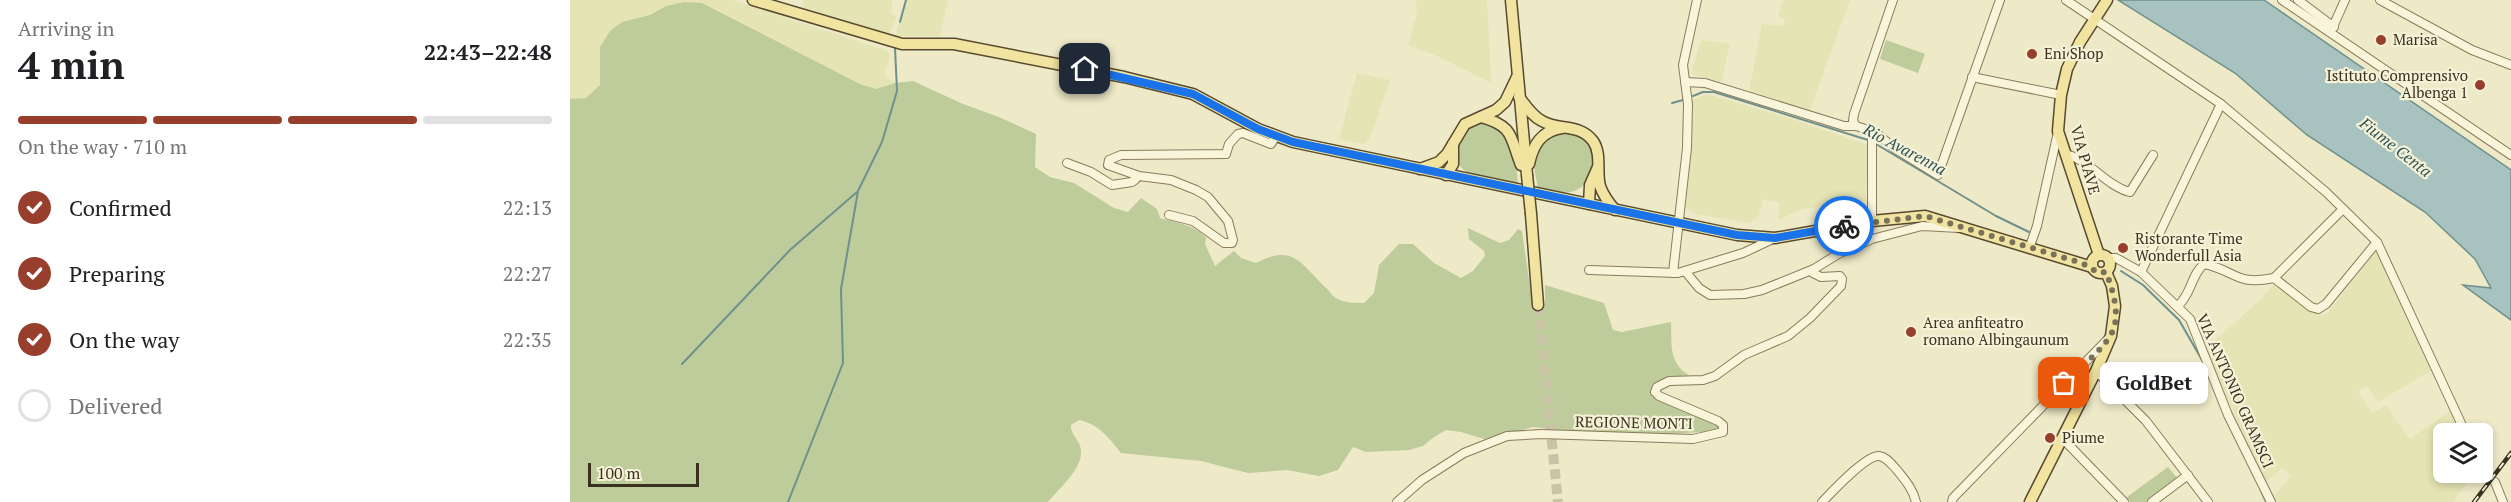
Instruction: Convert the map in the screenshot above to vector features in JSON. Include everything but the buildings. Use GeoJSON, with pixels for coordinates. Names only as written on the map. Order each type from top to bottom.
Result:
{"type":"FeatureCollection","features":[{"type":"Feature","properties":{"kind":"main road"},"geometry":{"type":"LineString","coordinates":[[753,0],[902,44],[954,44],[1124,77],[1183,91],[1276,136],[1469,180],[1737,235],[1775,238],[1872,221],[1925,216],[2030,246],[2092,267],[2099,273],[2106,272],[2110,267],[2104,256],[2092,260],[2092,267]]}},
{"type":"Feature","properties":{"kind":"main road"},"geometry":{"type":"LineString","coordinates":[[1511,0],[1539,305]]}},
{"type":"Feature","properties":{"kind":"main road","name":"VIA PIAVE"},"geometry":{"type":"LineString","coordinates":[[2104,5],[2067,69],[2061,95],[2058,131],[2104,256]]}},
{"type":"Feature","properties":{"kind":"main road"},"geometry":{"type":"LineString","coordinates":[[1446,175],[1450,170],[1453,143],[1465,124],[1496,110],[1504,102],[1518,74]]}},
{"type":"Feature","properties":{"kind":"main road"},"geometry":{"type":"LineString","coordinates":[[1519,97],[1530,112],[1542,121],[1586,133],[1594,143],[1598,154],[1598,167],[1589,204]]}},
{"type":"Feature","properties":{"kind":"main road"},"geometry":{"type":"LineString","coordinates":[[1480,117],[1501,124],[1507,129],[1527,176]]}},
{"type":"Feature","properties":{"kind":"main road"},"geometry":{"type":"LineString","coordinates":[[1527,176],[1532,149],[1537,142],[1556,129],[1568,127]]}},
{"type":"Feature","properties":{"kind":"main road"},"geometry":{"type":"LineString","coordinates":[[1420,169],[1450,155]]}},
{"type":"Feature","properties":{"kind":"main road"},"geometry":{"type":"LineString","coordinates":[[1450,155],[1469,180]]}},
{"type":"Feature","properties":{"kind":"main road"},"geometry":{"type":"LineString","coordinates":[[1595,185],[1616,210]]}},
{"type":"Feature","properties":{"kind":"main road"},"geometry":{"type":"LineString","coordinates":[[1568,199],[1595,185]]}},
{"type":"Feature","properties":{"kind":"main road"},"geometry":{"type":"LineString","coordinates":[[2030,502],[2096,372],[2111,336],[2115,306],[2112,286],[2106,272]]}},
{"type":"Feature","properties":{"kind":"street"},"geometry":{"type":"LineString","coordinates":[[1673,273],[1687,148],[1688,104],[1683,65],[1697,0]]}},
{"type":"Feature","properties":{"kind":"street"},"geometry":{"type":"LineString","coordinates":[[1856,126],[1853,121],[1854,114],[1893,0]]}},
{"type":"Feature","properties":{"kind":"street"},"geometry":{"type":"LineString","coordinates":[[1685,82],[1705,83],[1844,126],[1856,126],[1875,132],[1894,148],[1938,175],[2000,0]]}},
{"type":"Feature","properties":{"kind":"street"},"geometry":{"type":"LineString","coordinates":[[2066,0],[2221,104],[2326,192],[2377,242],[2461,423]]}},
{"type":"Feature","properties":{"kind":"street"},"geometry":{"type":"LineString","coordinates":[[2282,0],[2332,29],[2511,155]]}},
{"type":"Feature","properties":{"kind":"street"},"geometry":{"type":"LineString","coordinates":[[2298,0],[2332,29]]}},
{"type":"Feature","properties":{"kind":"street"},"geometry":{"type":"LineString","coordinates":[[2332,29],[2345,0]]}},
{"type":"Feature","properties":{"kind":"street"},"geometry":{"type":"LineString","coordinates":[[2380,0],[2397,4],[2472,50],[2511,64]]}},
{"type":"Feature","properties":{"kind":"street"},"geometry":{"type":"LineString","coordinates":[[1972,77],[2061,95]]}},
{"type":"Feature","properties":{"kind":"street"},"geometry":{"type":"LineString","coordinates":[[2141,272],[2221,104]]}},
{"type":"Feature","properties":{"kind":"street"},"geometry":{"type":"LineString","coordinates":[[2030,246],[2037,226],[2058,131]]}},
{"type":"Feature","properties":{"kind":"street"},"geometry":{"type":"LineString","coordinates":[[1169,215],[1193,221],[1224,243],[1232,243],[1228,221],[1208,197],[1172,180],[1135,175],[1111,167],[1109,160],[1121,155],[1226,154],[1229,144],[1238,134],[1243,133],[1271,144],[1276,136]]}},
{"type":"Feature","properties":{"kind":"street"},"geometry":{"type":"LineString","coordinates":[[1872,137],[1872,221]]}},
{"type":"Feature","properties":{"kind":"street"},"geometry":{"type":"LineString","coordinates":[[2065,154],[2073,156],[2130,192],[2152,155]]}},
{"type":"Feature","properties":{"kind":"street"},"geometry":{"type":"LineString","coordinates":[[1067,163],[1091,172],[1112,185],[1132,182],[1136,179],[1135,175]]}},
{"type":"Feature","properties":{"kind":"street"},"geometry":{"type":"LineString","coordinates":[[2178,306],[2185,300],[2198,270],[2204,264],[2240,279],[2256,282],[2274,278],[2342,210]]}},
{"type":"Feature","properties":{"kind":"street"},"geometry":{"type":"LineString","coordinates":[[1685,271],[1699,288],[1710,295],[1744,294],[1762,290],[1814,269],[1846,250],[1880,236],[1922,226],[1956,230],[1962,226]]}},
{"type":"Feature","properties":{"kind":"street"},"geometry":{"type":"LineString","coordinates":[[1590,270],[1673,273],[1685,271],[1743,253],[1775,238]]}},
{"type":"Feature","properties":{"kind":"street"},"geometry":{"type":"LineString","coordinates":[[2274,278],[2311,307],[2318,309],[2326,304],[2377,242]]}},
{"type":"Feature","properties":{"kind":"street","name":"VIA ANTONIO GRAMSCI"},"geometry":{"type":"LineString","coordinates":[[2104,256],[2116,258],[2141,272],[2190,320],[2228,415],[2271,502]]}},
{"type":"Feature","properties":{"kind":"street","name":"REGIONE MONTI"},"geometry":{"type":"LineString","coordinates":[[1397,502],[1422,480],[1458,457],[1507,436],[1541,434],[1693,439],[1719,435],[1725,430],[1718,421],[1659,396],[1655,392],[1657,387],[1669,381],[1702,380],[1715,376],[1744,355],[1788,336],[1810,318],[1840,286],[1842,279],[1840,276],[1821,277],[1813,273],[1814,269]]}},
{"type":"Feature","properties":{"kind":"street"},"geometry":{"type":"LineString","coordinates":[[1952,501],[2111,336]]}},
{"type":"Feature","properties":{"kind":"street"},"geometry":{"type":"LineString","coordinates":[[2096,372],[2146,421],[2208,502]]}},
{"type":"Feature","properties":{"kind":"street"},"geometry":{"type":"LineString","coordinates":[[2063,439],[2124,502]]}},
{"type":"Feature","properties":{"kind":"street"},"geometry":{"type":"LineString","coordinates":[[1821,502],[1868,459],[1879,456],[1889,461],[1907,483],[1916,502]]}},
{"type":"Feature","properties":{"kind":"street"},"geometry":{"type":"LineString","coordinates":[[2152,502],[2188,475]]}},
{"type":"Feature","properties":{"kind":"street"},"geometry":{"type":"LineString","coordinates":[[2495,482],[2503,502]]}},
{"type":"Feature","properties":{"kind":"green space"},"geometry":{"type":"Polygon","coordinates":[[[570,0],[732,0],[888,51],[890,56],[884,75],[895,83],[876,89],[860,84],[702,3],[666,6],[650,15],[622,22],[600,48],[600,85],[586,98],[570,99],[570,0]]]}},
{"type":"Feature","properties":{"kind":"green space"},"geometry":{"type":"Polygon","coordinates":[[[804,0],[892,0],[891,13],[896,16],[889,37],[802,9],[804,0]]]}},
{"type":"Feature","properties":{"kind":"green space"},"geometry":{"type":"Polygon","coordinates":[[[906,0],[948,0],[940,36],[895,36],[906,0]]]}},
{"type":"Feature","properties":{"kind":"green space"},"geometry":{"type":"Polygon","coordinates":[[[1416,0],[1487,0],[1491,83],[1437,56],[1408,45],[1417,14],[1416,0]]]}},
{"type":"Feature","properties":{"kind":"green space"},"geometry":{"type":"Polygon","coordinates":[[[1784,0],[1850,0],[1810,110],[1749,92],[1762,24],[1783,26],[1785,18],[1778,16],[1784,0]]]}},
{"type":"Feature","properties":{"kind":"green space"},"geometry":{"type":"Polygon","coordinates":[[[684,2],[702,3],[860,84],[876,89],[895,83],[913,81],[963,104],[999,117],[1036,134],[1035,167],[1050,177],[1074,183],[1114,208],[1128,212],[1141,198],[1157,209],[1160,218],[1201,233],[1206,238],[1205,244],[1215,266],[1234,251],[1241,258],[1256,263],[1269,257],[1288,256],[1303,264],[1333,296],[1343,301],[1364,303],[1374,293],[1379,265],[1399,244],[1413,244],[1434,263],[1461,278],[1473,271],[1485,256],[1484,251],[1469,239],[1468,228],[1500,243],[1509,240],[1518,229],[1522,231],[1533,307],[1545,305],[1545,285],[1604,303],[1613,330],[1622,332],[1671,322],[1674,358],[1677,365],[1689,375],[1662,379],[1654,385],[1652,395],[1713,421],[1719,428],[1718,431],[1654,435],[1586,433],[1533,427],[1484,439],[1446,430],[1423,446],[1409,450],[1366,452],[1353,447],[1338,470],[1319,476],[1287,470],[1248,473],[1201,461],[1121,453],[1098,428],[1079,420],[1071,425],[1072,432],[1081,447],[1078,465],[1048,502],[570,502],[570,99],[586,98],[600,85],[600,47],[610,31],[622,22],[650,15],[666,6],[684,2]]]}},
{"type":"Feature","properties":{"kind":"green space"},"geometry":{"type":"Polygon","coordinates":[[[1701,40],[1730,44],[1721,82],[1691,74],[1701,40]]]}},
{"type":"Feature","properties":{"kind":"green space"},"geometry":{"type":"Polygon","coordinates":[[[1886,40],[1925,54],[1918,73],[1880,59],[1886,40]]]}},
{"type":"Feature","properties":{"kind":"green space"},"geometry":{"type":"Polygon","coordinates":[[[1357,73],[1390,80],[1369,140],[1364,144],[1339,139],[1357,73]]]}},
{"type":"Feature","properties":{"kind":"green space"},"geometry":{"type":"Polygon","coordinates":[[[1707,94],[1798,121],[1867,145],[1866,201],[1837,203],[1799,210],[1781,219],[1778,218],[1780,202],[1763,199],[1758,218],[1748,223],[1696,214],[1686,208],[1683,203],[1694,99],[1707,94]]]}},
{"type":"Feature","properties":{"kind":"green space"},"geometry":{"type":"Polygon","coordinates":[[[1481,122],[1500,128],[1506,135],[1514,153],[1518,184],[1473,175],[1461,167],[1456,152],[1461,137],[1481,122]]]}},
{"type":"Feature","properties":{"kind":"green space"},"geometry":{"type":"Polygon","coordinates":[[[1565,131],[1581,137],[1591,146],[1594,159],[1590,175],[1583,186],[1574,191],[1558,193],[1538,189],[1533,161],[1543,139],[1565,131]]]}},
{"type":"Feature","properties":{"kind":"green space"},"geometry":{"type":"Polygon","coordinates":[[[2378,251],[2432,370],[2378,402],[2367,386],[2358,391],[2372,413],[2386,405],[2410,439],[2450,411],[2456,423],[2433,423],[2433,483],[2467,483],[2453,502],[2275,502],[2273,497],[2291,476],[2282,468],[2265,483],[2207,351],[2208,347],[2261,299],[2275,283],[2322,316],[2328,313],[2369,257],[2378,251]]]}},
{"type":"Feature","properties":{"kind":"green space"},"geometry":{"type":"Polygon","coordinates":[[[2168,467],[2178,479],[2148,502],[2130,502],[2127,497],[2168,467]]]}},
{"type":"Feature","properties":{"kind":"water","name":"Fiume Centa"},"geometry":{"type":"Polygon","coordinates":[[[2118,0],[2264,0],[2511,170],[2511,320],[2463,285],[2491,288],[2475,259],[2425,212],[2307,135],[2235,73],[2118,0]]]}},
{"type":"Feature","properties":{"kind":"waterway","name":"Rio Avarenna"},"geometry":{"type":"LineString","coordinates":[[900,22],[906,0]]}},
{"type":"Feature","properties":{"kind":"waterway"},"geometry":{"type":"LineString","coordinates":[[788,502],[843,363],[841,289],[858,191],[882,142],[897,91],[895,48]]}},
{"type":"Feature","properties":{"kind":"waterway","name":"Rio Avarenna"},"geometry":{"type":"LineString","coordinates":[[1693,96],[1703,92],[1714,92],[1868,140]]}},
{"type":"Feature","properties":{"kind":"waterway","name":"Rio Avarenna"},"geometry":{"type":"LineString","coordinates":[[1672,103],[1683,100]]}},
{"type":"Feature","properties":{"kind":"waterway","name":"Rio Avarenna"},"geometry":{"type":"LineString","coordinates":[[1876,144],[1996,216],[2029,232]]}},
{"type":"Feature","properties":{"kind":"waterway"},"geometry":{"type":"LineString","coordinates":[[682,364],[790,250],[857,192]]}},
{"type":"Feature","properties":{"kind":"waterway","name":"Rio Avarenna"},"geometry":{"type":"LineString","coordinates":[[2121,271],[2143,285],[2179,320],[2202,360]]}},
{"type":"Feature","properties":{"kind":"waterway","name":"Rio Avarenna"},"geometry":{"type":"LineString","coordinates":[[2260,488],[2266,502]]}},
{"type":"Feature","properties":{"kind":"tunnel"},"geometry":{"type":"LineString","coordinates":[[1538,305],[1558,502]]}},
{"type":"Feature","properties":{"kind":"railway"},"geometry":{"type":"LineString","coordinates":[[2474,502],[2511,453]]}},
{"type":"Feature","properties":{"kind":"way so far"},"geometry":{"type":"LineString","coordinates":[[1844,226],[1916,215],[1925,216],[2082,263],[2099,273],[2106,272],[2112,286],[2115,306],[2111,336],[2064,383]]}},
{"type":"Feature","properties":{"kind":"place","name":"Marisa"},"geometry":{"type":"Point","coordinates":[2381,40]}},
{"type":"Feature","properties":{"kind":"place","name":"Eni Shop"},"geometry":{"type":"Point","coordinates":[2032,54]}},
{"type":"Feature","properties":{"kind":"place","name":"Istituto Comprensivo Albenga 1"},"geometry":{"type":"Point","coordinates":[2480,85]}},
{"type":"Feature","properties":{"kind":"place","name":"Ristorante Time Wonderfull Asia"},"geometry":{"type":"Point","coordinates":[2123,248]}},
{"type":"Feature","properties":{"kind":"place","name":"Area anfiteatro romano Albingaunum"},"geometry":{"type":"Point","coordinates":[1911,332]}},
{"type":"Feature","properties":{"kind":"place","name":"GoldBet"},"geometry":{"type":"Point","coordinates":[2064,383]}},
{"type":"Feature","properties":{"kind":"place","name":"Piume"},"geometry":{"type":"Point","coordinates":[2050,438]}},
{"type":"Feature","properties":{"kind":"route"},"geometry":{"type":"LineString","coordinates":[[1085,69],[1193,94],[1258,129],[1293,142],[1469,180],[1737,235],[1775,238],[1844,226]]}}]}
